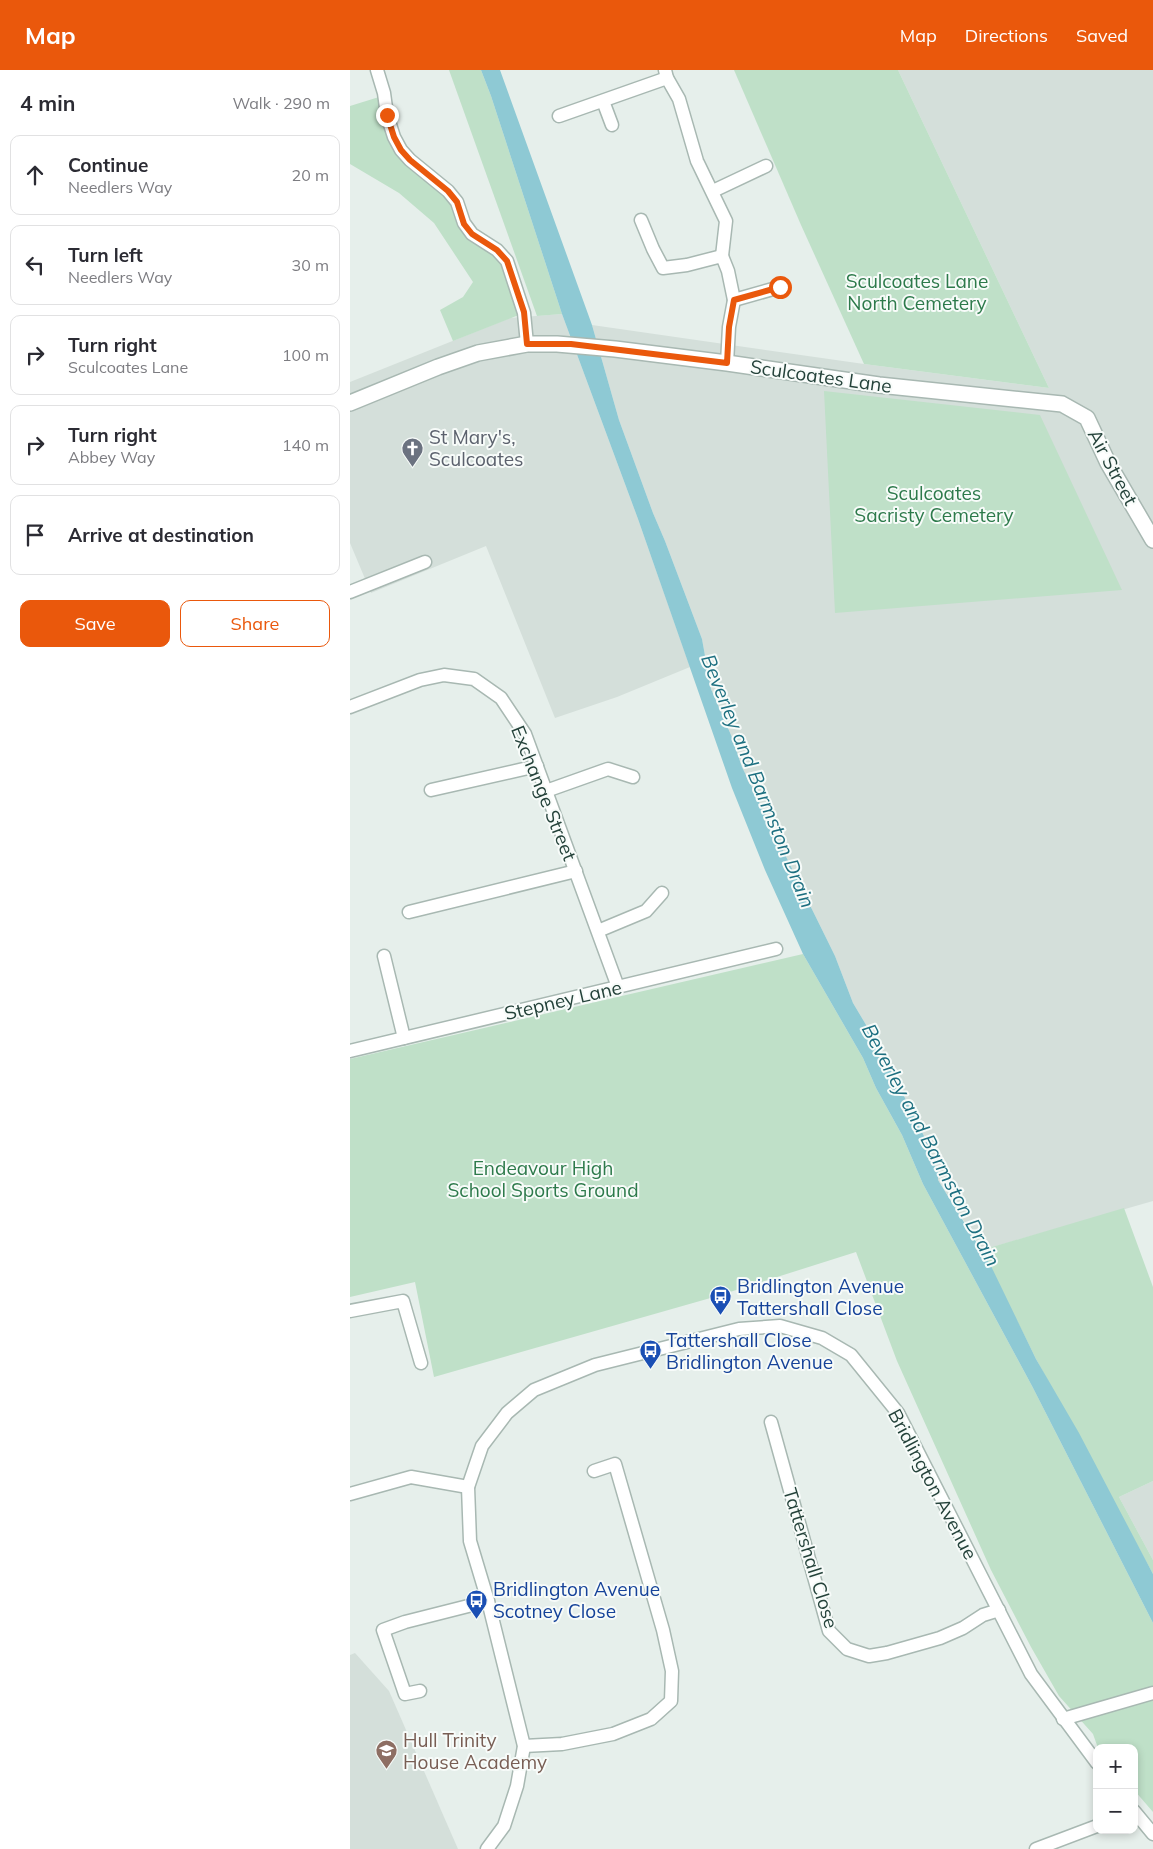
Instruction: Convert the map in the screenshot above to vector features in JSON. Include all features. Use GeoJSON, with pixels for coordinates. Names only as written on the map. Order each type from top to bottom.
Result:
{"type":"FeatureCollection","features":[{"type":"Feature","properties":{"kind":"street"},"geometry":{"type":"LineString","coordinates":[[377,70],[384,93],[387,115],[394,137],[401,150],[410,160],[448,191],[457,202],[464,224],[472,234],[497,250],[507,261],[524,312],[527,344]]}},
{"type":"Feature","properties":{"kind":"street"},"geometry":{"type":"LineString","coordinates":[[559,116],[603,101],[666,74],[679,100],[698,161],[726,221],[722,256],[728,271],[734,300],[729,327],[727,363]]}},
{"type":"Feature","properties":{"kind":"street"},"geometry":{"type":"LineString","coordinates":[[603,101],[612,125]]}},
{"type":"Feature","properties":{"kind":"street"},"geometry":{"type":"LineString","coordinates":[[712,191],[766,166]]}},
{"type":"Feature","properties":{"kind":"street"},"geometry":{"type":"LineString","coordinates":[[641,220],[663,268],[687,265],[722,256]]}},
{"type":"Feature","properties":{"kind":"street"},"geometry":{"type":"LineString","coordinates":[[734,300],[780,287]]}},
{"type":"Feature","properties":{"kind":"street","name":"Sculcoates Lane"},"geometry":{"type":"LineString","coordinates":[[350,403],[438,367],[478,353],[527,344],[571,344],[727,363],[879,385],[1062,404]]}},
{"type":"Feature","properties":{"kind":"street","name":"Air Street"},"geometry":{"type":"LineString","coordinates":[[1062,404],[1087,418],[1108,463],[1153,540]]}},
{"type":"Feature","properties":{"kind":"street"},"geometry":{"type":"LineString","coordinates":[[350,592],[425,562]]}},
{"type":"Feature","properties":{"kind":"street","name":"Exchange Street"},"geometry":{"type":"LineString","coordinates":[[350,707],[420,680],[444,675],[474,679],[501,698],[525,734],[618,987]]}},
{"type":"Feature","properties":{"kind":"street"},"geometry":{"type":"LineString","coordinates":[[431,790],[537,766]]}},
{"type":"Feature","properties":{"kind":"street"},"geometry":{"type":"LineString","coordinates":[[546,791],[608,769],[633,777]]}},
{"type":"Feature","properties":{"kind":"street"},"geometry":{"type":"LineString","coordinates":[[409,912],[576,871]]}},
{"type":"Feature","properties":{"kind":"street"},"geometry":{"type":"LineString","coordinates":[[598,931],[646,912],[662,893]]}},
{"type":"Feature","properties":{"kind":"street","name":"Stepney Lane"},"geometry":{"type":"LineString","coordinates":[[350,1050],[776,949]]}},
{"type":"Feature","properties":{"kind":"street"},"geometry":{"type":"LineString","coordinates":[[384,956],[404,1038]]}},
{"type":"Feature","properties":{"kind":"street"},"geometry":{"type":"LineString","coordinates":[[350,1312],[403,1301],[421,1363]]}},
{"type":"Feature","properties":{"kind":"street","name":"Bridlington Avenue"},"geometry":{"type":"LineString","coordinates":[[487,1849],[504,1826],[518,1786],[524,1746],[488,1601],[470,1541],[468,1487],[482,1446],[507,1413],[534,1390],[595,1365],[739,1329],[780,1326],[822,1338],[851,1355],[898,1413],[1031,1674],[1093,1758]]}},
{"type":"Feature","properties":{"kind":"street","name":"Tattershall Close"},"geometry":{"type":"LineString","coordinates":[[771,1422],[829,1631],[847,1649],[870,1656],[887,1653],[940,1638],[963,1628],[983,1615],[1000,1610]]}},
{"type":"Feature","properties":{"kind":"street"},"geometry":{"type":"LineString","coordinates":[[524,1746],[562,1744],[613,1734],[651,1719],[671,1701],[672,1670],[663,1630],[615,1464],[594,1471]]}},
{"type":"Feature","properties":{"kind":"street"},"geometry":{"type":"LineString","coordinates":[[350,1494],[411,1477],[468,1487]]}},
{"type":"Feature","properties":{"kind":"street"},"geometry":{"type":"LineString","coordinates":[[420,1691],[405,1694],[384,1630],[404,1622],[488,1601]]}},
{"type":"Feature","properties":{"kind":"street"},"geometry":{"type":"LineString","coordinates":[[1063,1718],[1153,1693]]}},
{"type":"Feature","properties":{"kind":"street"},"geometry":{"type":"LineString","coordinates":[[1138,1816],[1153,1834]]}},
{"type":"Feature","properties":{"kind":"street"},"geometry":{"type":"LineString","coordinates":[[1036,1849],[1093,1828]]}},
{"type":"Feature","properties":{"kind":"shaded area"},"geometry":{"type":"Polygon","coordinates":[[[898,70],[1153,70],[1153,1201],[982,1250],[938,1180],[938,1169],[932,1163],[931,1150],[881,1050],[853,1003],[835,956],[742,767],[731,735],[711,689],[702,639],[619,420],[592,325],[1049,388],[898,70]]]}},
{"type":"Feature","properties":{"kind":"shaded area"},"geometry":{"type":"Polygon","coordinates":[[[562,314],[638,519],[690,667],[617,697],[555,718],[486,546],[371,593],[350,543],[350,382],[510,318],[562,314]]]}},
{"type":"Feature","properties":{"kind":"shaded area"},"geometry":{"type":"Polygon","coordinates":[[[1153,1481],[1153,1560],[1119,1497],[1153,1481]]]}},
{"type":"Feature","properties":{"kind":"shaded area","name":"Hull Trinity House Academy"},"geometry":{"type":"Polygon","coordinates":[[[355,1653],[389,1691],[458,1849],[350,1849],[350,1655],[355,1653]]]}},
{"type":"Feature","properties":{"kind":"green space"},"geometry":{"type":"Polygon","coordinates":[[[449,70],[481,70],[562,314],[537,316],[449,70]]]}},
{"type":"Feature","properties":{"kind":"green space","name":"Sculcoates Lane North Cemetery"},"geometry":{"type":"Polygon","coordinates":[[[734,70],[898,70],[1049,388],[864,364],[734,70]]]}},
{"type":"Feature","properties":{"kind":"green space"},"geometry":{"type":"Polygon","coordinates":[[[379,97],[397,152],[436,181],[461,214],[493,248],[517,290],[524,313],[453,341],[440,310],[463,297],[473,282],[434,223],[399,193],[350,164],[350,106],[379,97]]]}},
{"type":"Feature","properties":{"kind":"green space","name":"Sculcoates Sacristy Cemetery"},"geometry":{"type":"Polygon","coordinates":[[[824,391],[1040,415],[1122,590],[835,613],[824,391]]]}},
{"type":"Feature","properties":{"kind":"green space","name":"Endeavour High School Sports Ground"},"geometry":{"type":"Polygon","coordinates":[[[803,954],[863,1058],[876,1088],[902,1135],[923,1184],[1032,1386],[1153,1623],[1153,1812],[1138,1795],[1138,1744],[1097,1744],[1093,1734],[1059,1696],[1031,1647],[991,1570],[897,1361],[856,1252],[714,1297],[434,1377],[415,1282],[350,1297],[350,1059],[803,954]]]}},
{"type":"Feature","properties":{"kind":"green space"},"geometry":{"type":"Polygon","coordinates":[[[1124,1208],[1153,1287],[1153,1481],[1119,1497],[1153,1560],[1153,1574],[1036,1359],[982,1250],[1124,1208]]]}},
{"type":"Feature","properties":{"kind":"water"},"geometry":{"type":"Polygon","coordinates":[[[481,70],[500,70],[592,325],[619,420],[702,639],[711,689],[731,735],[742,767],[835,956],[853,1003],[881,1050],[931,1150],[932,1163],[938,1169],[938,1180],[991,1266],[1036,1359],[1079,1433],[1153,1574],[1153,1623],[1032,1386],[923,1184],[902,1135],[876,1088],[863,1058],[803,954],[765,870],[732,788],[638,519],[562,314],[481,70]]]}},
{"type":"Feature","properties":{"kind":"place","name":"St Mary's, Sculcoates"},"geometry":{"type":"Point","coordinates":[413,467]}},
{"type":"Feature","properties":{"kind":"place","name":"Bridlington Avenue Tattershall Close"},"geometry":{"type":"Point","coordinates":[721,1316]}},
{"type":"Feature","properties":{"kind":"place","name":"Tattershall Close Bridlington Avenue"},"geometry":{"type":"Point","coordinates":[650,1370]}},
{"type":"Feature","properties":{"kind":"place","name":"Bridlington Avenue Scotney Close"},"geometry":{"type":"Point","coordinates":[477,1619]}},
{"type":"Feature","properties":{"kind":"place","name":"Hull Trinity House Academy"},"geometry":{"type":"Point","coordinates":[387,1770]}},
{"type":"Feature","properties":{"kind":"route"},"geometry":{"type":"LineString","coordinates":[[387,115],[394,137],[401,150],[410,160],[448,191],[457,202],[464,224],[472,234],[497,250],[507,261],[524,312],[527,344],[571,344],[727,363],[729,327],[734,300],[780,287]]}},
{"type":"Feature","properties":{"kind":"water label","name":"Beverley and Barmston Drain"},"geometry":{"type":"Point","coordinates":[758,781]}},
{"type":"Feature","properties":{"kind":"water label","name":"Beverley and Barmston Drain"},"geometry":{"type":"Point","coordinates":[931,1145]}}]}
